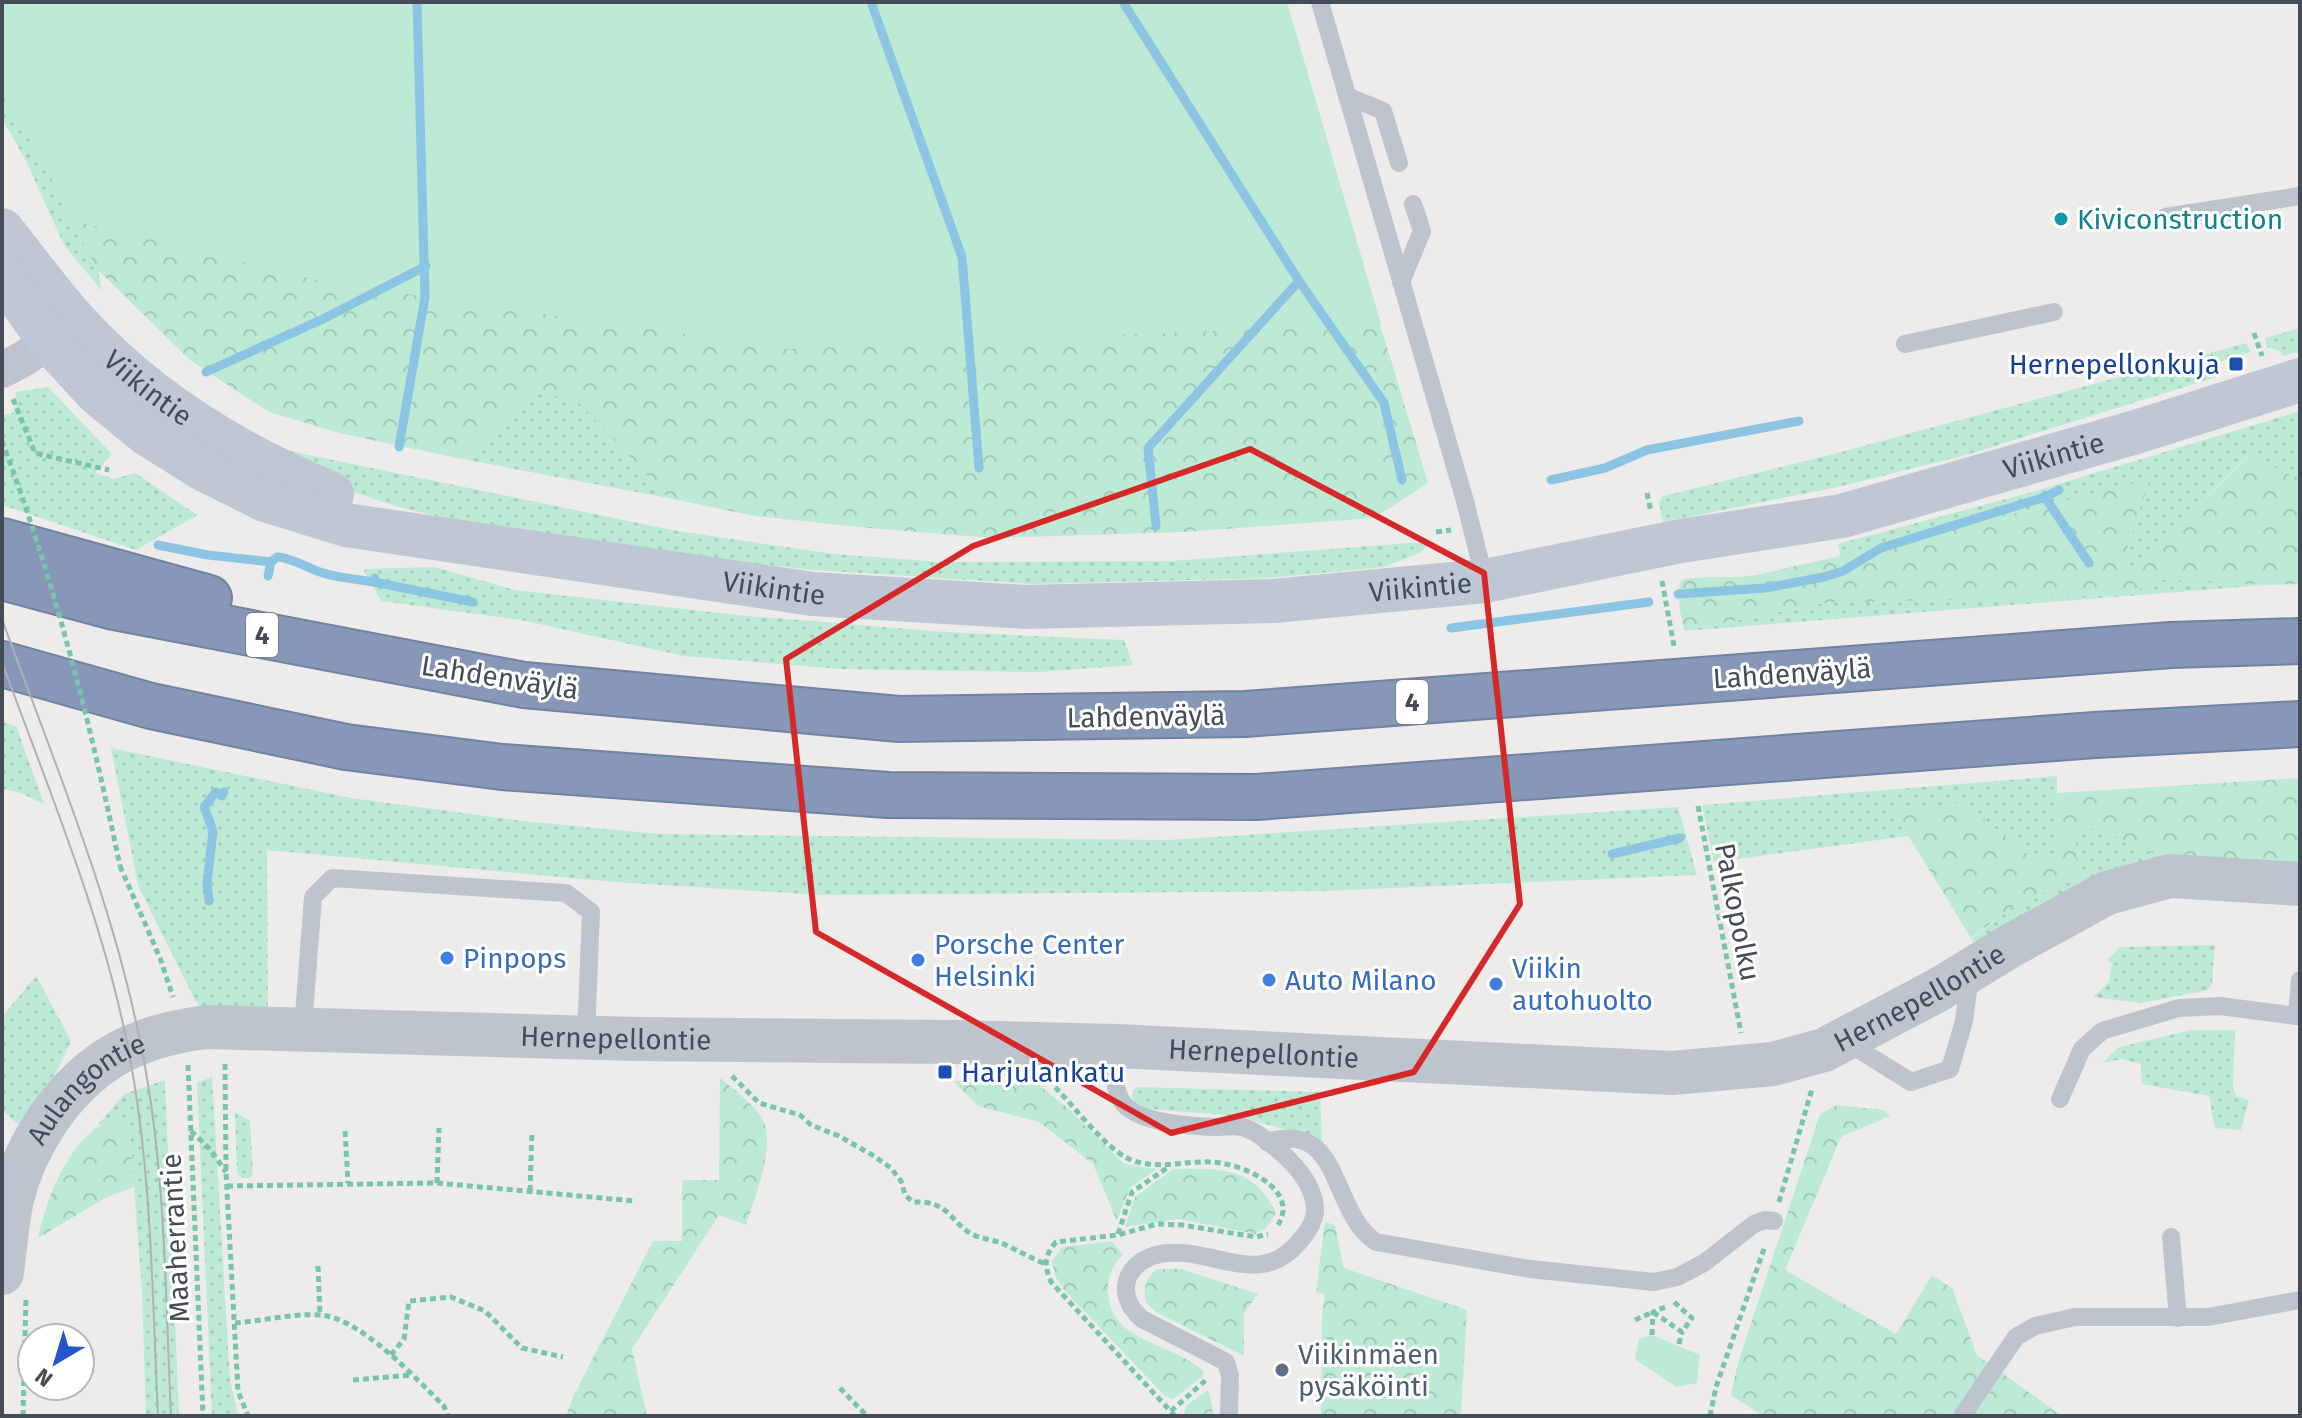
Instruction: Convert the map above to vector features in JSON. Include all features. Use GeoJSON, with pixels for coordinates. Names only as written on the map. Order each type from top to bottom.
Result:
{"type":"FeatureCollection","features":[{"type":"Feature","properties":{"kind":"highway"},"geometry":{"type":"LineString","coordinates":[[2,541],[524,685]]}},
{"type":"Feature","properties":{"kind":"highway","name":"Lahdenväylä"},"geometry":{"type":"LineString","coordinates":[[2,577],[114,607],[524,685],[899,719],[1245,714],[2171,645],[2300,641]]}},
{"type":"Feature","properties":{"kind":"highway"},"geometry":{"type":"LineString","coordinates":[[2,664],[151,706]]}},
{"type":"Feature","properties":{"kind":"highway"},"geometry":{"type":"LineString","coordinates":[[2,682],[151,706],[346,747],[502,767],[888,795],[1256,797],[2095,735],[2300,724]]}},
{"type":"Feature","properties":{"kind":"main road","name":"Viikintie"},"geometry":{"type":"LineString","coordinates":[[2,230],[62,331]]}},
{"type":"Feature","properties":{"kind":"main road","name":"Viikintie"},"geometry":{"type":"LineString","coordinates":[[2,274],[62,331],[191,421],[247,456],[353,503],[518,552],[813,594],[1026,607],[1274,601],[1485,581],[1681,541],[1842,516],[2136,432],[2300,380]]}},
{"type":"Feature","properties":{"kind":"street"},"geometry":{"type":"LineString","coordinates":[[7,383],[62,331]]}},
{"type":"Feature","properties":{"kind":"street","name":"Hernepellontie"},"geometry":{"type":"LineString","coordinates":[[185,1044],[207,1027],[303,1028],[586,1038],[1116,1046],[1672,1073],[1773,1064],[1824,1050],[2107,893],[2170,876],[2300,884]]}},
{"type":"Feature","properties":{"kind":"street","name":"Aulangontie"},"geometry":{"type":"LineString","coordinates":[[14,1284],[13,1198],[33,1143],[57,1108],[84,1078],[109,1058],[156,1037],[185,1044]]}},
{"type":"Feature","properties":{"kind":"lane"},"geometry":{"type":"LineString","coordinates":[[1320,2],[1465,501],[1485,581]]}},
{"type":"Feature","properties":{"kind":"lane"},"geometry":{"type":"LineString","coordinates":[[1347,96],[1383,111],[1399,163]]}},
{"type":"Feature","properties":{"kind":"lane"},"geometry":{"type":"LineString","coordinates":[[2165,217],[2300,196]]}},
{"type":"Feature","properties":{"kind":"lane"},"geometry":{"type":"LineString","coordinates":[[1401,282],[1422,231],[1413,204]]}},
{"type":"Feature","properties":{"kind":"lane"},"geometry":{"type":"LineString","coordinates":[[1905,344],[2054,312]]}},
{"type":"Feature","properties":{"kind":"lane"},"geometry":{"type":"LineString","coordinates":[[303,1028],[313,897],[332,878],[566,893],[591,912],[586,1038]]}},
{"type":"Feature","properties":{"kind":"lane"},"geometry":{"type":"LineString","coordinates":[[1844,1041],[1911,1082],[1950,1069],[1964,1021],[1971,969]]}},
{"type":"Feature","properties":{"kind":"lane"},"geometry":{"type":"LineString","coordinates":[[2060,1099],[2082,1049],[2102,1031],[2179,1008],[2220,1006],[2299,1016],[2300,980]]}},
{"type":"Feature","properties":{"kind":"lane"},"geometry":{"type":"LineString","coordinates":[[1116,1046],[1115,1075],[1121,1100],[1139,1116],[1190,1124],[1244,1127],[1282,1152],[1305,1176],[1315,1210],[1308,1232],[1282,1258],[1249,1266],[1198,1255],[1169,1253],[1138,1262],[1125,1287],[1126,1300],[1142,1319],[1234,1363],[1230,1376],[1229,1416]]}},
{"type":"Feature","properties":{"kind":"lane"},"geometry":{"type":"LineString","coordinates":[[1267,1142],[1288,1137],[1300,1139],[1320,1153],[1329,1163],[1351,1217],[1363,1233],[1376,1242],[1530,1269],[1648,1281],[1677,1277],[1704,1263],[1754,1224],[1774,1221]]}},
{"type":"Feature","properties":{"kind":"lane"},"geometry":{"type":"LineString","coordinates":[[2171,1237],[2178,1318]]}},
{"type":"Feature","properties":{"kind":"lane"},"geometry":{"type":"LineString","coordinates":[[1962,1416],[2016,1337],[2035,1326],[2075,1317],[2208,1317],[2300,1300]]}},
{"type":"Feature","properties":{"kind":"path"},"geometry":{"type":"LineString","coordinates":[[2254,333],[2262,357]]}},
{"type":"Feature","properties":{"kind":"path"},"geometry":{"type":"LineString","coordinates":[[7,383],[35,453],[109,470]]}},
{"type":"Feature","properties":{"kind":"path","name":"Maaherrantie"},"geometry":{"type":"LineString","coordinates":[[2,441],[73,658],[120,866],[169,981],[185,1044],[203,1416]]}},
{"type":"Feature","properties":{"kind":"path"},"geometry":{"type":"LineString","coordinates":[[1647,493],[1650,506]]}},
{"type":"Feature","properties":{"kind":"path"},"geometry":{"type":"LineString","coordinates":[[1661,572],[1675,647]]}},
{"type":"Feature","properties":{"kind":"path","name":"Palkopolku"},"geometry":{"type":"LineString","coordinates":[[1698,806],[1739,1024]]}},
{"type":"Feature","properties":{"kind":"path"},"geometry":{"type":"LineString","coordinates":[[225,1054],[226,1173],[238,1391],[248,1416]]}},
{"type":"Feature","properties":{"kind":"path"},"geometry":{"type":"LineString","coordinates":[[726,1069],[759,1103],[800,1115],[811,1125],[839,1136],[891,1168],[901,1181],[905,1195],[913,1202],[924,1201],[948,1211],[973,1236],[1003,1243],[1018,1253],[1046,1264]]}},
{"type":"Feature","properties":{"kind":"path"},"geometry":{"type":"LineString","coordinates":[[1049,1070],[1054,1086],[1109,1145],[1126,1157],[1145,1164],[1170,1166],[1218,1162],[1236,1167],[1266,1181],[1282,1201],[1280,1222],[1267,1235],[1256,1237],[1157,1224],[1118,1235],[1056,1242],[1046,1253],[1051,1282],[1175,1416]]}},
{"type":"Feature","properties":{"kind":"path"},"geometry":{"type":"LineString","coordinates":[[437,1183],[439,1128]]}},
{"type":"Feature","properties":{"kind":"path"},"geometry":{"type":"LineString","coordinates":[[191,1131],[210,1149],[226,1173]]}},
{"type":"Feature","properties":{"kind":"path"},"geometry":{"type":"LineString","coordinates":[[345,1131],[348,1183]]}},
{"type":"Feature","properties":{"kind":"path"},"geometry":{"type":"LineString","coordinates":[[530,1191],[532,1131]]}},
{"type":"Feature","properties":{"kind":"path"},"geometry":{"type":"LineString","coordinates":[[1118,1235],[1132,1192],[1170,1166]]}},
{"type":"Feature","properties":{"kind":"path"},"geometry":{"type":"LineString","coordinates":[[227,1186],[437,1183],[635,1201]]}},
{"type":"Feature","properties":{"kind":"path"},"geometry":{"type":"LineString","coordinates":[[318,1266],[320,1315]]}},
{"type":"Feature","properties":{"kind":"path"},"geometry":{"type":"LineString","coordinates":[[1648,1281],[1692,1318],[1682,1332],[1679,1344]]}},
{"type":"Feature","properties":{"kind":"path"},"geometry":{"type":"LineString","coordinates":[[14,1284],[23,1416]]}},
{"type":"Feature","properties":{"kind":"path"},"geometry":{"type":"LineString","coordinates":[[391,1355],[404,1339],[409,1301],[451,1297],[485,1311],[522,1348],[563,1357]]}},
{"type":"Feature","properties":{"kind":"path"},"geometry":{"type":"LineString","coordinates":[[1635,1320],[1675,1303]]}},
{"type":"Feature","properties":{"kind":"path"},"geometry":{"type":"LineString","coordinates":[[1653,1312],[1682,1332]]}},
{"type":"Feature","properties":{"kind":"path"},"geometry":{"type":"LineString","coordinates":[[1652,1335],[1653,1312]]}},
{"type":"Feature","properties":{"kind":"path"},"geometry":{"type":"LineString","coordinates":[[235,1323],[320,1315],[343,1319],[391,1355],[444,1406],[448,1416]]}},
{"type":"Feature","properties":{"kind":"path"},"geometry":{"type":"LineString","coordinates":[[353,1380],[412,1375]]}},
{"type":"Feature","properties":{"kind":"path"},"geometry":{"type":"LineString","coordinates":[[840,1388],[867,1416]]}},
{"type":"Feature","properties":{"kind":"highlighted area"},"geometry":{"type":"Polygon","coordinates":[[[1250,449],[1484,573],[1520,904],[1414,1072],[1171,1133],[816,932],[786,659],[973,546],[1250,449]]]}},
{"type":"Feature","properties":{"kind":"green space"},"geometry":{"type":"Polygon","coordinates":[[[2,2],[1283,2],[1428,483],[1374,518],[1185,532],[993,538],[755,516],[668,498],[578,401],[538,392],[462,459],[339,433],[269,412],[190,360],[98,270],[70,220],[47,168],[2,95],[2,2]]]}},
{"type":"Feature","properties":{"kind":"green space"},"geometry":{"type":"Polygon","coordinates":[[[2,2],[1287,2],[1381,324],[789,349],[330,283],[70,220],[47,168],[2,95],[2,2]]]}},
{"type":"Feature","properties":{"kind":"green space"},"geometry":{"type":"Polygon","coordinates":[[[2,95],[47,168],[70,220],[98,270],[102,291],[64,245],[27,163],[2,118],[2,95]]]}},
{"type":"Feature","properties":{"kind":"green space"},"geometry":{"type":"Polygon","coordinates":[[[61,272],[115,337],[153,371],[210,411],[294,452],[677,531],[834,554],[941,562],[1171,561],[1423,542],[1426,547],[1419,553],[1384,567],[1266,578],[1032,584],[815,570],[614,549],[470,524],[395,506],[321,481],[154,384],[61,272]]]}},
{"type":"Feature","properties":{"kind":"green space"},"geometry":{"type":"Polygon","coordinates":[[[2300,328],[2300,352],[2282,356],[2280,351],[2267,347],[2265,339],[2268,337],[2300,328]]]}},
{"type":"Feature","properties":{"kind":"green space"},"geometry":{"type":"Polygon","coordinates":[[[2246,343],[2251,352],[2212,364],[2216,377],[1966,455],[1838,487],[1663,522],[1659,502],[1663,496],[1830,455],[2246,343]]]}},
{"type":"Feature","properties":{"kind":"green space"},"geometry":{"type":"Polygon","coordinates":[[[48,387],[112,454],[95,473],[114,479],[135,473],[197,515],[136,550],[2,505],[2,416],[14,412],[16,392],[48,387]]]}},
{"type":"Feature","properties":{"kind":"green space"},"geometry":{"type":"Polygon","coordinates":[[[537,392],[578,401],[668,498],[462,459],[537,392]]]}},
{"type":"Feature","properties":{"kind":"green space"},"geometry":{"type":"Polygon","coordinates":[[[2300,411],[2300,480],[2248,454],[2144,565],[2121,569],[2149,480],[1841,557],[1838,544],[2032,492],[2300,411]]]}},
{"type":"Feature","properties":{"kind":"green space"},"geometry":{"type":"Polygon","coordinates":[[[2249,454],[2300,480],[2300,584],[2157,579],[2129,595],[1824,603],[1684,631],[1679,599],[1681,580],[1760,574],[2150,479],[2121,568],[2144,565],[2249,454]]]}},
{"type":"Feature","properties":{"kind":"green space"},"geometry":{"type":"Polygon","coordinates":[[[435,567],[515,590],[737,615],[945,632],[1124,640],[1133,665],[1039,672],[841,669],[684,656],[521,620],[381,601],[363,569],[435,567]]]}},
{"type":"Feature","properties":{"kind":"green space"},"geometry":{"type":"Polygon","coordinates":[[[2157,579],[2266,585],[1684,631],[1824,603],[2129,595],[2157,579]]]}},
{"type":"Feature","properties":{"kind":"green space"},"geometry":{"type":"Polygon","coordinates":[[[2,722],[16,726],[44,804],[18,792],[2,789],[2,722]]]}},
{"type":"Feature","properties":{"kind":"green space"},"geometry":{"type":"Polygon","coordinates":[[[111,748],[351,798],[523,821],[659,834],[1167,840],[1678,807],[1697,875],[1323,891],[819,895],[615,882],[267,850],[268,1010],[200,1010],[138,885],[111,748]]]}},
{"type":"Feature","properties":{"kind":"green space"},"geometry":{"type":"Polygon","coordinates":[[[2057,776],[2057,855],[2034,859],[1963,803],[1893,809],[1908,836],[1714,862],[1702,805],[2057,776]]]}},
{"type":"Feature","properties":{"kind":"green space"},"geometry":{"type":"Polygon","coordinates":[[[2300,778],[2300,868],[2206,863],[2143,851],[2098,827],[2075,833],[2078,879],[2016,904],[1971,938],[1892,809],[1963,803],[2034,859],[2057,855],[2057,793],[2300,778]]]}},
{"type":"Feature","properties":{"kind":"green space"},"geometry":{"type":"Polygon","coordinates":[[[2098,827],[2143,851],[2206,863],[1976,946],[1971,939],[2016,904],[2077,879],[2075,833],[2098,827]]]}},
{"type":"Feature","properties":{"kind":"green space"},"geometry":{"type":"Polygon","coordinates":[[[2215,945],[2212,984],[2207,990],[2141,1003],[2093,997],[2109,982],[2112,963],[2107,960],[2120,947],[2215,945]]]}},
{"type":"Feature","properties":{"kind":"green space"},"geometry":{"type":"Polygon","coordinates":[[[36,976],[71,1041],[56,1073],[18,1124],[2,1110],[2,1017],[36,976]]]}},
{"type":"Feature","properties":{"kind":"green space"},"geometry":{"type":"Polygon","coordinates":[[[2191,1030],[2235,1030],[2233,1085],[2236,1096],[2249,1100],[2241,1130],[2215,1128],[2209,1096],[2142,1084],[2141,1064],[2122,1059],[2102,1063],[2119,1047],[2191,1030]]]}},
{"type":"Feature","properties":{"kind":"green space"},"geometry":{"type":"Polygon","coordinates":[[[212,1077],[230,1380],[238,1416],[212,1416],[197,1083],[212,1077]]]}},
{"type":"Feature","properties":{"kind":"green space"},"geometry":{"type":"Polygon","coordinates":[[[720,1078],[756,1110],[767,1133],[762,1174],[746,1225],[719,1215],[632,1349],[647,1416],[566,1416],[653,1241],[682,1241],[682,1180],[719,1180],[720,1078]]]}},
{"type":"Feature","properties":{"kind":"green space"},"geometry":{"type":"Polygon","coordinates":[[[165,1080],[179,1416],[146,1416],[142,1292],[130,1135],[112,1119],[98,1125],[124,1094],[165,1080]]]}},
{"type":"Feature","properties":{"kind":"green space"},"geometry":{"type":"Polygon","coordinates":[[[953,1081],[1039,1085],[1069,1109],[1124,1164],[1157,1169],[1130,1188],[1117,1221],[1093,1164],[1039,1122],[978,1106],[953,1081]]]}},
{"type":"Feature","properties":{"kind":"green space"},"geometry":{"type":"Polygon","coordinates":[[[1139,1087],[1320,1092],[1322,1141],[1239,1116],[1147,1109],[1132,1097],[1133,1090],[1139,1087]]]}},
{"type":"Feature","properties":{"kind":"green space"},"geometry":{"type":"Polygon","coordinates":[[[1837,1105],[1884,1110],[1890,1116],[1841,1137],[1785,1270],[1896,1334],[1932,1275],[1952,1288],[1977,1355],[2062,1416],[1763,1416],[1731,1395],[1738,1363],[1820,1114],[1837,1105]]]}},
{"type":"Feature","properties":{"kind":"green space"},"geometry":{"type":"Polygon","coordinates":[[[235,1112],[250,1121],[253,1173],[250,1178],[237,1174],[235,1112]]]}},
{"type":"Feature","properties":{"kind":"green space"},"geometry":{"type":"Polygon","coordinates":[[[112,1119],[130,1135],[134,1187],[105,1198],[38,1238],[47,1204],[63,1169],[84,1139],[112,1119]]]}},
{"type":"Feature","properties":{"kind":"green space"},"geometry":{"type":"Polygon","coordinates":[[[1173,1169],[1220,1170],[1246,1178],[1257,1186],[1276,1213],[1266,1228],[1255,1234],[1179,1219],[1125,1227],[1135,1197],[1173,1169]]]}},
{"type":"Feature","properties":{"kind":"green space"},"geometry":{"type":"Polygon","coordinates":[[[1325,1222],[1335,1225],[1344,1268],[1467,1310],[1461,1416],[1321,1416],[1325,1294],[1316,1292],[1325,1222]]]}},
{"type":"Feature","properties":{"kind":"green space"},"geometry":{"type":"Polygon","coordinates":[[[1112,1241],[1123,1255],[1112,1270],[1108,1283],[1111,1306],[1118,1320],[1129,1331],[1190,1361],[1203,1371],[1203,1376],[1173,1399],[1165,1396],[1064,1290],[1055,1276],[1052,1261],[1062,1247],[1112,1241]]]}},
{"type":"Feature","properties":{"kind":"green space"},"geometry":{"type":"Polygon","coordinates":[[[1158,1269],[1181,1269],[1258,1294],[1244,1313],[1244,1356],[1156,1312],[1145,1301],[1146,1283],[1158,1269]]]}},
{"type":"Feature","properties":{"kind":"green space"},"geometry":{"type":"Polygon","coordinates":[[[1652,1335],[1700,1355],[1697,1383],[1676,1387],[1635,1359],[1639,1339],[1652,1335]]]}},
{"type":"Feature","properties":{"kind":"green space"},"geometry":{"type":"Polygon","coordinates":[[[1208,1390],[1214,1416],[1183,1416],[1187,1405],[1208,1390]]]}},
{"type":"Feature","properties":{"kind":"waterway"},"geometry":{"type":"LineString","coordinates":[[399,447],[425,297],[417,2]]}},
{"type":"Feature","properties":{"kind":"waterway"},"geometry":{"type":"LineString","coordinates":[[871,2],[962,257],[979,468]]}},
{"type":"Feature","properties":{"kind":"waterway"},"geometry":{"type":"LineString","coordinates":[[1123,2],[1299,281],[1148,448],[1156,526]]}},
{"type":"Feature","properties":{"kind":"waterway"},"geometry":{"type":"LineString","coordinates":[[206,372],[321,320],[426,266]]}},
{"type":"Feature","properties":{"kind":"waterway"},"geometry":{"type":"LineString","coordinates":[[1299,281],[1384,403],[1402,480]]}},
{"type":"Feature","properties":{"kind":"waterway"},"geometry":{"type":"LineString","coordinates":[[1551,480],[1605,468],[1647,450],[1799,421]]}},
{"type":"Feature","properties":{"kind":"waterway"},"geometry":{"type":"LineString","coordinates":[[2045,497],[2059,490]]}},
{"type":"Feature","properties":{"kind":"waterway"},"geometry":{"type":"LineString","coordinates":[[1678,594],[1765,588],[1824,577],[1843,571],[1881,548],[2045,497],[2089,563]]}},
{"type":"Feature","properties":{"kind":"waterway"},"geometry":{"type":"LineString","coordinates":[[158,545],[208,555],[271,562]]}},
{"type":"Feature","properties":{"kind":"waterway"},"geometry":{"type":"LineString","coordinates":[[268,576],[271,562],[277,557],[335,576],[374,582],[375,578]]}},
{"type":"Feature","properties":{"kind":"waterway"},"geometry":{"type":"LineString","coordinates":[[374,582],[473,602]]}},
{"type":"Feature","properties":{"kind":"waterway"},"geometry":{"type":"LineString","coordinates":[[1451,628],[1649,602]]}},
{"type":"Feature","properties":{"kind":"waterway"},"geometry":{"type":"LineString","coordinates":[[209,901],[207,883],[213,831],[204,807],[216,792],[222,796],[224,792]]}},
{"type":"Feature","properties":{"kind":"waterway"},"geometry":{"type":"LineString","coordinates":[[1612,854],[1680,838]]}},
{"type":"Feature","properties":{"kind":"tram line"},"geometry":{"type":"LineString","coordinates":[[2,619],[97,880],[140,1041],[149,1087],[160,1181],[171,1416]]}},
{"type":"Feature","properties":{"kind":"tram line"},"geometry":{"type":"LineString","coordinates":[[2,662],[89,901],[128,1048],[146,1185],[158,1416]]}},
{"type":"Feature","properties":{"kind":"place","name":"Kiviconstruction"},"geometry":{"type":"Point","coordinates":[2061,219]}},
{"type":"Feature","properties":{"kind":"place","name":"Hernepellonkuja"},"geometry":{"type":"Point","coordinates":[2236,364]}},
{"type":"Feature","properties":{"kind":"place","name":"Pinpops"},"geometry":{"type":"Point","coordinates":[447,958]}},
{"type":"Feature","properties":{"kind":"place","name":"Porsche Center Helsinki"},"geometry":{"type":"Point","coordinates":[918,960]}},
{"type":"Feature","properties":{"kind":"place","name":"Auto Milano"},"geometry":{"type":"Point","coordinates":[1269,980]}},
{"type":"Feature","properties":{"kind":"place","name":"Viikin autohuolto"},"geometry":{"type":"Point","coordinates":[1496,984]}},
{"type":"Feature","properties":{"kind":"place","name":"Harjulankatu"},"geometry":{"type":"Point","coordinates":[945,1072]}},
{"type":"Feature","properties":{"kind":"place","name":"Viikinmäen pysäköinti"},"geometry":{"type":"Point","coordinates":[1282,1370]}}]}
